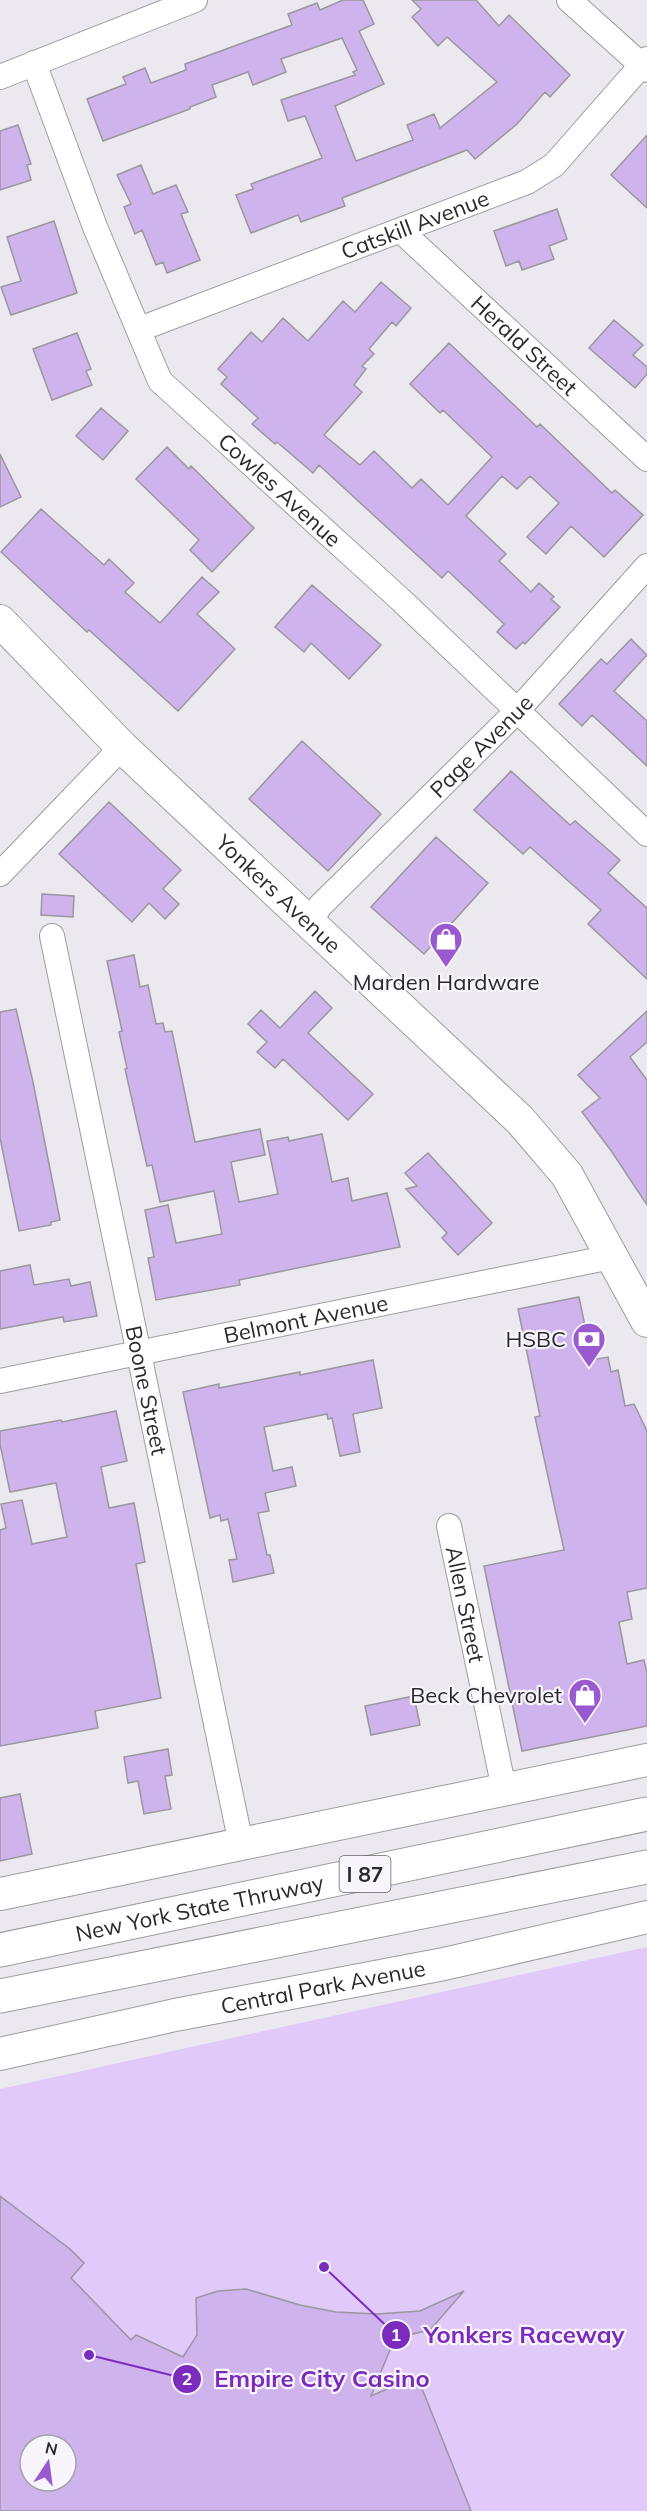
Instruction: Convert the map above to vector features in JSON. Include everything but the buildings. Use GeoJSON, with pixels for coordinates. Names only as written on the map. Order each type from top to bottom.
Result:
{"type":"FeatureCollection","features":[{"type":"Feature","properties":{"kind":"highway","name":"New York State Thruway"},"geometry":{"type":"LineString","coordinates":[[0,1950],[647,1814]]}},
{"type":"Feature","properties":{"kind":"highway","name":"New York State Thruway"},"geometry":{"type":"LineString","coordinates":[[0,1996],[647,1867]]}},
{"type":"Feature","properties":{"kind":"main road","name":"Yonkers Avenue"},"geometry":{"type":"LineString","coordinates":[[0,621],[122,747],[520,1120],[567,1176],[647,1321]]}},
{"type":"Feature","properties":{"kind":"main road"},"geometry":{"type":"LineString","coordinates":[[0,1894],[647,1760]]}},
{"type":"Feature","properties":{"kind":"main road","name":"Central Park Avenue"},"geometry":{"type":"LineString","coordinates":[[0,2054],[175,2015],[444,1964],[647,1917]]}},
{"type":"Feature","properties":{"kind":"street"},"geometry":{"type":"LineString","coordinates":[[0,77],[195,0]]}},
{"type":"Feature","properties":{"kind":"street"},"geometry":{"type":"LineString","coordinates":[[569,0],[645,65]]}},
{"type":"Feature","properties":{"kind":"street","name":"Cowles Avenue"},"geometry":{"type":"LineString","coordinates":[[34,63],[95,227],[160,381],[401,600],[647,834]]}},
{"type":"Feature","properties":{"kind":"street","name":"Catskill Avenue"},"geometry":{"type":"LineString","coordinates":[[140,329],[528,182],[554,165],[645,65]]}},
{"type":"Feature","properties":{"kind":"street","name":"Herald Street"},"geometry":{"type":"LineString","coordinates":[[401,231],[647,459]]}},
{"type":"Feature","properties":{"kind":"street","name":"Page Avenue"},"geometry":{"type":"LineString","coordinates":[[310,922],[320,906],[517,711],[647,566]]}},
{"type":"Feature","properties":{"kind":"street"},"geometry":{"type":"LineString","coordinates":[[0,874],[122,747]]}},
{"type":"Feature","properties":{"kind":"street","name":"Boone Street"},"geometry":{"type":"LineString","coordinates":[[52,936],[241,1844]]}},
{"type":"Feature","properties":{"kind":"street","name":"Belmont Avenue"},"geometry":{"type":"LineString","coordinates":[[0,1381],[611,1257]]}},
{"type":"Feature","properties":{"kind":"street","name":"Allen Street"},"geometry":{"type":"LineString","coordinates":[[449,1526],[504,1789]]}},
{"type":"Feature","properties":{"kind":"shaded area"},"geometry":{"type":"Polygon","coordinates":[[[647,1947],[647,2511],[0,2511],[0,2089],[647,1947]]]}},
{"type":"Feature","properties":{"kind":"place","name":"Marden Hardware"},"geometry":{"type":"Point","coordinates":[446,968]}},
{"type":"Feature","properties":{"kind":"place","name":"HSBC"},"geometry":{"type":"Point","coordinates":[589,1368]}},
{"type":"Feature","properties":{"kind":"place","name":"Beck Chevrolet"},"geometry":{"type":"Point","coordinates":[585,1724]}},
{"type":"Feature","properties":{"kind":"place","name":"Yonkers Raceway"},"geometry":{"type":"Point","coordinates":[324,2267]}},
{"type":"Feature","properties":{"kind":"place","name":"Empire City Casino"},"geometry":{"type":"Point","coordinates":[89,2355]}}]}
